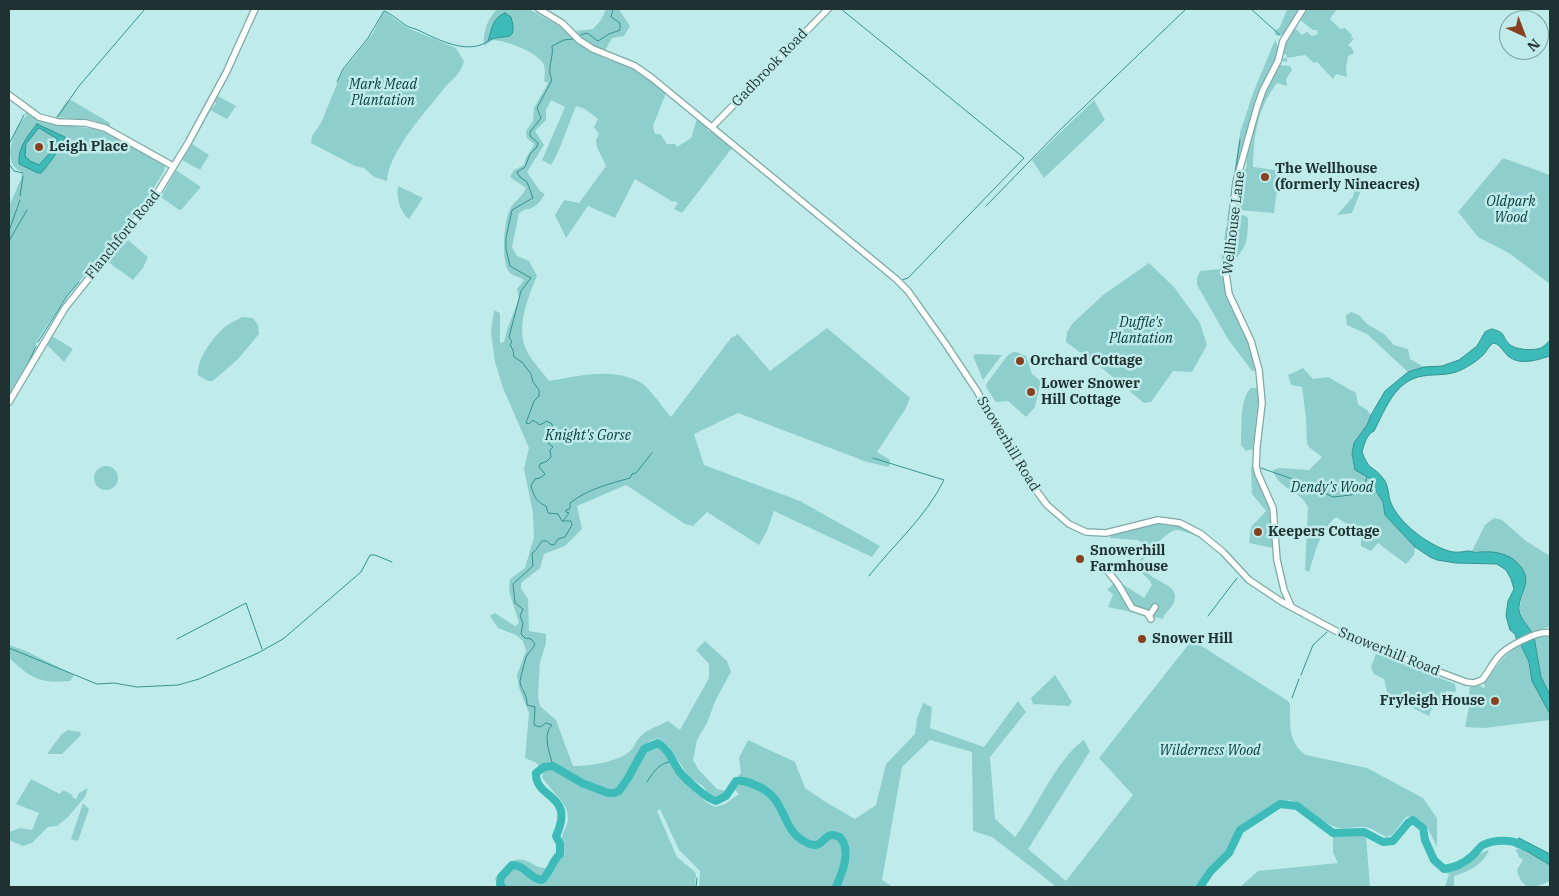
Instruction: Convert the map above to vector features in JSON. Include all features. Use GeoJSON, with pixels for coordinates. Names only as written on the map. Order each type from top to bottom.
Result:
{"type":"FeatureCollection","features":[{"type":"Feature","properties":{"kind":"street","name":"Flanchford Road"},"geometry":{"type":"LineString","coordinates":[[9,402],[65,308],[149,205],[188,143],[226,73],[255,9]]}},
{"type":"Feature","properties":{"kind":"street","name":"Snowerhill Road"},"geometry":{"type":"LineString","coordinates":[[539,9],[557,20],[579,40],[593,49],[642,70],[896,279],[908,292],[972,383],[1021,470],[1055,513],[1069,524],[1097,533],[1114,532],[1158,520],[1172,521],[1180,524],[1201,534],[1223,552],[1249,580],[1275,598],[1350,638],[1466,682],[1474,683],[1482,680],[1498,656],[1519,643],[1542,632],[1550,633]]}},
{"type":"Feature","properties":{"kind":"street","name":"Gadbrook Road"},"geometry":{"type":"LineString","coordinates":[[712,127],[828,9]]}},
{"type":"Feature","properties":{"kind":"street","name":"Wellhouse Lane"},"geometry":{"type":"LineString","coordinates":[[1290,606],[1284,590],[1278,560],[1273,508],[1256,466],[1256,446],[1262,403],[1259,370],[1251,341],[1229,294],[1226,274],[1236,182],[1257,107],[1263,90],[1278,61],[1283,40],[1303,9]]}},
{"type":"Feature","properties":{"kind":"street"},"geometry":{"type":"LineString","coordinates":[[9,95],[40,117],[58,122],[86,123],[105,128],[173,166]]}},
{"type":"Feature","properties":{"kind":"street"},"geometry":{"type":"LineString","coordinates":[[1106,569],[1118,584],[1132,608],[1150,617],[1155,607]]}},
{"type":"Feature","properties":{"kind":"street"},"geometry":{"type":"LineString","coordinates":[[1275,598],[1284,590]]}},
{"type":"Feature","properties":{"kind":"green space","name":"Knight's Gorse"},"geometry":{"type":"Polygon","coordinates":[[[497,9],[529,9],[564,29],[592,52],[635,69],[635,71],[650,80],[666,93],[653,126],[655,134],[660,134],[667,144],[675,144],[677,147],[691,138],[697,119],[707,127],[708,131],[711,131],[732,148],[682,213],[674,209],[678,203],[673,202],[635,179],[615,218],[588,206],[566,238],[555,215],[564,200],[579,203],[606,166],[597,147],[596,140],[599,134],[594,127],[598,119],[585,109],[576,106],[551,165],[542,160],[565,107],[551,100],[546,110],[546,120],[535,131],[544,145],[527,172],[540,191],[545,194],[538,204],[519,213],[512,247],[517,256],[529,261],[537,276],[524,312],[523,340],[531,358],[549,381],[595,374],[629,377],[643,384],[671,417],[731,338],[738,334],[770,371],[827,328],[910,398],[906,408],[877,452],[890,460],[889,467],[867,462],[738,413],[694,434],[704,465],[800,501],[880,546],[872,557],[774,511],[767,531],[759,545],[707,512],[693,526],[685,524],[626,485],[577,506],[582,529],[565,546],[544,554],[540,568],[521,583],[521,588],[528,599],[529,631],[546,634],[546,643],[540,662],[538,697],[540,706],[556,720],[573,766],[596,764],[621,757],[632,749],[637,740],[645,733],[668,721],[680,730],[709,678],[709,664],[696,650],[705,641],[727,661],[731,672],[697,740],[693,760],[698,769],[717,789],[726,791],[719,797],[710,796],[703,786],[690,778],[669,747],[659,738],[650,741],[643,747],[624,780],[609,792],[576,778],[557,765],[549,763],[539,768],[537,763],[525,758],[529,713],[519,688],[517,675],[526,651],[523,641],[516,635],[498,628],[490,616],[495,613],[515,626],[519,623],[509,591],[510,579],[525,568],[534,537],[533,513],[524,469],[529,448],[503,388],[495,362],[491,332],[494,310],[500,313],[500,343],[504,342],[519,298],[517,289],[524,280],[510,273],[505,260],[506,220],[511,207],[526,188],[510,177],[514,170],[524,165],[534,144],[527,138],[526,131],[533,121],[534,108],[548,83],[544,81],[545,71],[543,64],[532,54],[512,44],[493,40],[484,46],[486,26],[497,9]]]}},
{"type":"Feature","properties":{"kind":"green space"},"geometry":{"type":"Polygon","coordinates":[[[606,9],[622,9],[620,11],[630,26],[624,36],[612,38],[605,51],[586,43],[576,31],[593,29],[601,20],[606,9]]]}},
{"type":"Feature","properties":{"kind":"green space"},"geometry":{"type":"Polygon","coordinates":[[[1287,9],[1301,9],[1284,34],[1275,35],[1275,31],[1280,27],[1287,9]]]}},
{"type":"Feature","properties":{"kind":"green space"},"geometry":{"type":"Polygon","coordinates":[[[1306,9],[1337,9],[1330,19],[1340,29],[1345,28],[1354,39],[1348,45],[1354,53],[1348,56],[1347,77],[1336,74],[1333,79],[1317,62],[1314,63],[1305,55],[1287,58],[1286,54],[1281,52],[1291,29],[1295,28],[1302,35],[1307,32],[1312,36],[1318,34],[1317,30],[1313,30],[1299,19],[1306,9]]]}},
{"type":"Feature","properties":{"kind":"green space","name":"Mark Mead Plantation"},"geometry":{"type":"Polygon","coordinates":[[[385,12],[408,28],[456,48],[464,61],[459,72],[410,131],[394,157],[387,181],[374,177],[364,168],[355,166],[311,143],[312,136],[321,123],[342,72],[373,33],[385,12]]]}},
{"type":"Feature","properties":{"kind":"green space"},"geometry":{"type":"Polygon","coordinates":[[[1275,40],[1279,48],[1272,69],[1261,90],[1229,219],[1227,220],[1240,133],[1253,93],[1275,40]]]}},
{"type":"Feature","properties":{"kind":"green space"},"geometry":{"type":"Polygon","coordinates":[[[1283,58],[1287,58],[1287,62],[1282,61],[1283,58]]]}},
{"type":"Feature","properties":{"kind":"green space"},"geometry":{"type":"Polygon","coordinates":[[[1279,65],[1290,66],[1292,70],[1286,79],[1287,86],[1277,83],[1265,103],[1256,133],[1253,167],[1282,171],[1279,175],[1274,213],[1237,210],[1240,184],[1247,166],[1247,152],[1256,119],[1266,89],[1279,65]]]}},
{"type":"Feature","properties":{"kind":"green space"},"geometry":{"type":"Polygon","coordinates":[[[218,96],[236,106],[227,119],[210,110],[216,104],[215,101],[218,96]]]}},
{"type":"Feature","properties":{"kind":"green space"},"geometry":{"type":"Polygon","coordinates":[[[71,100],[110,123],[110,126],[107,127],[91,120],[56,117],[67,101],[71,100]]]}},
{"type":"Feature","properties":{"kind":"green space"},"geometry":{"type":"Polygon","coordinates":[[[1094,100],[1105,120],[1044,178],[1032,160],[1094,100]]]}},
{"type":"Feature","properties":{"kind":"green space"},"geometry":{"type":"Polygon","coordinates":[[[28,114],[45,123],[97,129],[136,147],[162,162],[165,166],[152,191],[125,227],[64,300],[38,339],[29,361],[9,395],[9,206],[21,179],[22,172],[15,168],[10,154],[11,145],[18,127],[28,114]]]}},
{"type":"Feature","properties":{"kind":"green space"},"geometry":{"type":"Polygon","coordinates":[[[192,144],[209,155],[200,170],[182,160],[192,144]]]}},
{"type":"Feature","properties":{"kind":"green space","name":"Oldpark Wood"},"geometry":{"type":"Polygon","coordinates":[[[1503,158],[1550,175],[1550,284],[1509,253],[1478,237],[1458,212],[1503,158]]]}},
{"type":"Feature","properties":{"kind":"green space"},"geometry":{"type":"Polygon","coordinates":[[[176,170],[201,187],[181,210],[161,197],[176,170]]]}},
{"type":"Feature","properties":{"kind":"green space"},"geometry":{"type":"Polygon","coordinates":[[[1356,183],[1363,185],[1352,213],[1337,215],[1353,197],[1356,183]]]}},
{"type":"Feature","properties":{"kind":"green space"},"geometry":{"type":"Polygon","coordinates":[[[398,186],[423,198],[409,219],[403,213],[399,204],[398,186]]]}},
{"type":"Feature","properties":{"kind":"green space"},"geometry":{"type":"Polygon","coordinates":[[[1244,215],[1248,218],[1246,240],[1243,249],[1236,258],[1234,257],[1237,217],[1244,215]]]}},
{"type":"Feature","properties":{"kind":"green space"},"geometry":{"type":"Polygon","coordinates":[[[1226,227],[1229,230],[1223,269],[1226,292],[1247,337],[1256,366],[1256,370],[1252,371],[1228,339],[1197,285],[1200,271],[1220,269],[1226,227]]]}},
{"type":"Feature","properties":{"kind":"green space"},"geometry":{"type":"Polygon","coordinates":[[[128,240],[148,257],[143,268],[133,280],[108,262],[128,240]]]}},
{"type":"Feature","properties":{"kind":"green space","name":"Duffle's Plantation"},"geometry":{"type":"Polygon","coordinates":[[[1149,263],[1174,287],[1200,323],[1207,345],[1192,372],[1173,371],[1151,402],[1144,403],[1103,369],[1066,342],[1067,332],[1072,324],[1103,295],[1149,263]]]}},
{"type":"Feature","properties":{"kind":"green space"},"geometry":{"type":"Polygon","coordinates":[[[1351,312],[1359,315],[1367,324],[1384,334],[1394,345],[1408,349],[1410,359],[1424,367],[1408,372],[1367,334],[1347,325],[1346,315],[1351,312]]]}},
{"type":"Feature","properties":{"kind":"green space"},"geometry":{"type":"Polygon","coordinates":[[[242,317],[253,318],[258,325],[259,334],[238,359],[213,381],[208,381],[198,375],[202,356],[220,331],[242,317]]]}},
{"type":"Feature","properties":{"kind":"green space"},"geometry":{"type":"Polygon","coordinates":[[[52,336],[73,349],[64,362],[47,345],[52,336]]]}},
{"type":"Feature","properties":{"kind":"green space"},"geometry":{"type":"Polygon","coordinates":[[[1013,352],[1026,356],[1032,374],[1041,381],[1035,407],[1026,417],[1008,401],[996,402],[986,387],[1007,356],[1013,352]]]}},
{"type":"Feature","properties":{"kind":"green space"},"geometry":{"type":"Polygon","coordinates":[[[976,354],[1002,355],[983,380],[973,356],[976,354]]]}},
{"type":"Feature","properties":{"kind":"green space","name":"Dendy's Wood"},"geometry":{"type":"Polygon","coordinates":[[[1303,368],[1313,379],[1328,377],[1356,393],[1358,404],[1371,415],[1367,425],[1354,443],[1352,458],[1355,470],[1371,479],[1371,483],[1383,502],[1385,515],[1415,547],[1414,555],[1406,564],[1378,543],[1371,551],[1361,546],[1361,533],[1336,517],[1330,522],[1322,535],[1309,572],[1305,570],[1308,507],[1300,497],[1279,481],[1273,470],[1279,468],[1309,470],[1322,457],[1309,447],[1307,443],[1302,387],[1291,385],[1288,375],[1303,368]]]}},
{"type":"Feature","properties":{"kind":"green space"},"geometry":{"type":"Polygon","coordinates":[[[1251,388],[1258,388],[1259,393],[1253,449],[1246,451],[1241,445],[1242,415],[1247,393],[1251,388]]]}},
{"type":"Feature","properties":{"kind":"green space"},"geometry":{"type":"Polygon","coordinates":[[[106,466],[115,469],[118,478],[115,487],[106,490],[97,487],[94,478],[97,469],[106,466]]]}},
{"type":"Feature","properties":{"kind":"green space"},"geometry":{"type":"Polygon","coordinates":[[[1251,467],[1254,468],[1272,510],[1273,548],[1249,543],[1251,527],[1266,511],[1252,494],[1251,467]]]}},
{"type":"Feature","properties":{"kind":"green space"},"geometry":{"type":"Polygon","coordinates":[[[1494,518],[1502,520],[1526,541],[1550,556],[1550,628],[1532,633],[1523,620],[1520,605],[1526,581],[1486,552],[1472,551],[1485,525],[1494,518]]]}},
{"type":"Feature","properties":{"kind":"green space"},"geometry":{"type":"Polygon","coordinates":[[[1158,522],[1180,525],[1199,536],[1176,530],[1157,544],[1141,562],[1143,569],[1148,574],[1168,585],[1172,590],[1175,595],[1173,604],[1163,619],[1108,607],[1113,594],[1107,590],[1115,582],[1118,581],[1144,598],[1152,585],[1137,566],[1147,547],[1146,544],[1137,540],[1109,538],[1115,533],[1158,522]]]}},
{"type":"Feature","properties":{"kind":"green space"},"geometry":{"type":"Polygon","coordinates":[[[1544,634],[1550,637],[1550,695],[1541,677],[1534,637],[1544,634]]]}},
{"type":"Feature","properties":{"kind":"green space","name":"Wilderness Wood"},"geometry":{"type":"Polygon","coordinates":[[[1192,640],[1288,701],[1290,704],[1290,725],[1293,739],[1300,750],[1306,755],[1367,768],[1423,798],[1437,818],[1437,847],[1426,826],[1412,817],[1406,817],[1392,835],[1386,837],[1365,827],[1338,828],[1322,820],[1302,805],[1289,800],[1240,830],[1229,853],[1210,872],[1200,887],[1056,887],[992,837],[973,831],[972,752],[930,740],[902,767],[882,880],[893,887],[699,887],[700,871],[679,850],[660,809],[657,811],[677,857],[696,874],[695,887],[497,887],[495,878],[516,860],[524,860],[546,868],[557,854],[565,854],[562,839],[568,814],[563,802],[542,777],[544,771],[549,768],[585,787],[612,795],[624,788],[644,754],[657,745],[662,747],[678,772],[694,790],[706,802],[715,807],[725,804],[739,794],[730,784],[741,773],[739,758],[748,740],[795,762],[805,788],[855,819],[876,805],[886,764],[915,734],[917,719],[923,703],[932,707],[930,728],[984,747],[1018,701],[1026,712],[990,757],[995,819],[1015,837],[1064,759],[1084,740],[1090,751],[1028,849],[1066,881],[1133,795],[1099,758],[1192,640]]]}},
{"type":"Feature","properties":{"kind":"green space"},"geometry":{"type":"Polygon","coordinates":[[[9,645],[26,651],[74,675],[70,681],[60,682],[36,678],[9,658],[9,645]]]}},
{"type":"Feature","properties":{"kind":"green space"},"geometry":{"type":"Polygon","coordinates":[[[1521,645],[1529,662],[1532,681],[1550,713],[1550,720],[1484,728],[1465,727],[1470,702],[1469,689],[1471,686],[1485,687],[1484,684],[1500,662],[1521,645]]]}},
{"type":"Feature","properties":{"kind":"green space"},"geometry":{"type":"Polygon","coordinates":[[[1376,653],[1455,684],[1456,692],[1446,691],[1443,704],[1434,702],[1429,716],[1388,696],[1384,679],[1374,674],[1371,668],[1376,653]]]}},
{"type":"Feature","properties":{"kind":"green space"},"geometry":{"type":"Polygon","coordinates":[[[1055,675],[1072,702],[1069,706],[1033,704],[1031,698],[1055,675]]]}},
{"type":"Feature","properties":{"kind":"green space"},"geometry":{"type":"Polygon","coordinates":[[[68,730],[80,732],[81,735],[62,754],[47,754],[61,735],[68,730]]]}},
{"type":"Feature","properties":{"kind":"green space"},"geometry":{"type":"Polygon","coordinates":[[[31,779],[60,794],[63,790],[73,795],[72,797],[76,799],[79,793],[88,788],[85,797],[68,817],[57,826],[48,827],[32,843],[23,846],[9,840],[9,832],[20,828],[32,830],[39,813],[16,804],[31,779]]]}},
{"type":"Feature","properties":{"kind":"green space"},"geometry":{"type":"Polygon","coordinates":[[[83,803],[89,809],[78,841],[71,839],[83,803]]]}},
{"type":"Feature","properties":{"kind":"green space"},"geometry":{"type":"Polygon","coordinates":[[[1333,836],[1366,836],[1370,887],[1240,887],[1258,871],[1338,863],[1333,853],[1333,836]]]}},
{"type":"Feature","properties":{"kind":"green space"},"geometry":{"type":"Polygon","coordinates":[[[1520,847],[1550,865],[1550,881],[1532,887],[1522,882],[1517,870],[1523,860],[1519,857],[1516,850],[1520,847]]]}},
{"type":"Feature","properties":{"kind":"green space"},"geometry":{"type":"Polygon","coordinates":[[[1489,850],[1487,855],[1475,867],[1454,876],[1454,887],[1445,887],[1449,874],[1442,872],[1443,870],[1458,870],[1483,852],[1489,850]]]}},
{"type":"Feature","properties":{"kind":"shaded area"},"geometry":{"type":"Polygon","coordinates":[[[505,13],[511,17],[513,32],[511,35],[488,41],[495,21],[505,13]]]}},
{"type":"Feature","properties":{"kind":"shaded area"},"geometry":{"type":"Polygon","coordinates":[[[37,124],[65,137],[41,173],[19,164],[22,147],[37,124]],[[39,128],[26,144],[25,156],[30,161],[39,165],[50,153],[57,140],[39,128]]]}},
{"type":"Feature","properties":{"kind":"shaded area"},"geometry":{"type":"Polygon","coordinates":[[[1492,329],[1502,333],[1509,344],[1520,349],[1538,349],[1550,340],[1550,356],[1529,361],[1518,361],[1508,356],[1497,344],[1493,343],[1478,360],[1461,370],[1452,373],[1423,376],[1405,383],[1387,405],[1374,431],[1369,434],[1362,452],[1369,465],[1385,481],[1395,511],[1415,532],[1432,544],[1451,552],[1468,551],[1501,554],[1511,558],[1520,566],[1526,577],[1526,583],[1519,604],[1519,610],[1522,619],[1532,633],[1517,641],[1515,634],[1510,630],[1506,616],[1508,601],[1514,589],[1506,570],[1497,564],[1456,563],[1437,560],[1415,547],[1385,515],[1383,502],[1371,483],[1371,479],[1355,470],[1352,454],[1354,443],[1367,425],[1385,391],[1408,372],[1424,367],[1442,366],[1459,360],[1477,346],[1485,332],[1492,329]]]}},
{"type":"Feature","properties":{"kind":"shaded area"},"geometry":{"type":"Polygon","coordinates":[[[1534,637],[1541,677],[1550,695],[1550,714],[1532,681],[1529,662],[1521,645],[1534,637]]]}},
{"type":"Feature","properties":{"kind":"shaded area"},"geometry":{"type":"Polygon","coordinates":[[[1519,838],[1550,854],[1550,865],[1520,847],[1516,847],[1519,838]]]}},
{"type":"Feature","properties":{"kind":"waterway"},"geometry":{"type":"LineString","coordinates":[[56,119],[79,86],[145,9]]}},
{"type":"Feature","properties":{"kind":"waterway"},"geometry":{"type":"LineString","coordinates":[[581,35],[587,33],[598,41],[620,30],[620,23],[611,17],[613,9]]}},
{"type":"Feature","properties":{"kind":"waterway"},"geometry":{"type":"LineString","coordinates":[[841,9],[931,82]]}},
{"type":"Feature","properties":{"kind":"waterway"},"geometry":{"type":"LineString","coordinates":[[986,206],[1062,128],[1186,9]]}},
{"type":"Feature","properties":{"kind":"waterway"},"geometry":{"type":"LineString","coordinates":[[1251,9],[1280,35]]}},
{"type":"Feature","properties":{"kind":"waterway"},"geometry":{"type":"LineString","coordinates":[[337,82],[343,69],[368,38],[384,11],[408,27],[453,44],[471,47],[488,41]]}},
{"type":"Feature","properties":{"kind":"waterway"},"geometry":{"type":"LineString","coordinates":[[553,766],[547,739],[552,725],[546,723],[540,727],[534,725],[535,707],[527,705],[521,685],[520,680],[526,657],[535,644],[531,639],[525,638],[521,634],[523,623],[520,616],[523,609],[515,603],[513,584],[533,566],[532,553],[542,541],[547,541],[554,545],[558,539],[565,537],[572,525],[571,521],[562,521],[558,514],[548,513],[546,506],[536,498],[531,486],[535,479],[545,474],[539,467],[540,464],[551,457],[550,450],[553,447],[548,443],[554,438],[552,424],[547,421],[540,425],[533,420],[529,424],[526,423],[534,401],[539,396],[539,390],[522,362],[514,357],[510,345],[512,342],[509,337],[521,291],[531,278],[510,266],[506,249],[506,238],[512,210],[533,198],[527,182],[517,172],[525,167],[530,154],[537,147],[538,143],[530,136],[530,132],[541,118],[537,108],[552,80],[550,76],[552,46],[564,40],[573,39]]}},
{"type":"Feature","properties":{"kind":"waterway"},"geometry":{"type":"LineString","coordinates":[[902,280],[908,278],[1024,158],[932,83]]}},
{"type":"Feature","properties":{"kind":"waterway"},"geometry":{"type":"LineString","coordinates":[[26,114],[28,112],[36,118]]}},
{"type":"Feature","properties":{"kind":"waterway"},"geometry":{"type":"LineString","coordinates":[[9,144],[24,115]]}},
{"type":"Feature","properties":{"kind":"waterway"},"geometry":{"type":"LineString","coordinates":[[42,121],[50,123]]}},
{"type":"Feature","properties":{"kind":"waterway"},"geometry":{"type":"LineString","coordinates":[[1235,174],[1240,140]]}},
{"type":"Feature","properties":{"kind":"waterway"},"geometry":{"type":"LineString","coordinates":[[9,164],[14,171],[23,173]]}},
{"type":"Feature","properties":{"kind":"waterway"},"geometry":{"type":"LineString","coordinates":[[20,196],[23,176]]}},
{"type":"Feature","properties":{"kind":"waterway"},"geometry":{"type":"LineString","coordinates":[[766,176],[785,191]]}},
{"type":"Feature","properties":{"kind":"waterway"},"geometry":{"type":"LineString","coordinates":[[9,231],[20,200]]}},
{"type":"Feature","properties":{"kind":"waterway"},"geometry":{"type":"LineString","coordinates":[[9,241],[27,210]]}},
{"type":"Feature","properties":{"kind":"waterway"},"geometry":{"type":"LineString","coordinates":[[1230,263],[1233,240]]}},
{"type":"Feature","properties":{"kind":"waterway"},"geometry":{"type":"LineString","coordinates":[[890,278],[896,283]]}},
{"type":"Feature","properties":{"kind":"waterway"},"geometry":{"type":"LineString","coordinates":[[38,342],[67,296],[79,282]]}},
{"type":"Feature","properties":{"kind":"waterway"},"geometry":{"type":"LineString","coordinates":[[26,368],[36,346]]}},
{"type":"Feature","properties":{"kind":"waterway"},"geometry":{"type":"LineString","coordinates":[[9,396],[15,386]]}},
{"type":"Feature","properties":{"kind":"waterway"},"geometry":{"type":"LineString","coordinates":[[563,521],[569,513],[566,510],[570,509],[570,503],[591,491],[630,478],[652,453]]}},
{"type":"Feature","properties":{"kind":"waterway"},"geometry":{"type":"LineString","coordinates":[[869,576],[919,518],[944,480],[873,458]]}},
{"type":"Feature","properties":{"kind":"waterway"},"geometry":{"type":"LineString","coordinates":[[1261,468],[1298,481],[1333,497],[1351,495],[1358,491],[1364,486],[1367,477]]}},
{"type":"Feature","properties":{"kind":"waterway"},"geometry":{"type":"LineString","coordinates":[[9,648],[97,684],[114,683],[137,687],[178,685],[199,679],[258,653],[283,639],[361,572],[370,555],[375,555],[392,562]]}},
{"type":"Feature","properties":{"kind":"waterway"},"geometry":{"type":"LineString","coordinates":[[1208,616],[1237,578]]}},
{"type":"Feature","properties":{"kind":"waterway"},"geometry":{"type":"LineString","coordinates":[[177,639],[246,603],[262,649]]}},
{"type":"Feature","properties":{"kind":"waterway"},"geometry":{"type":"LineString","coordinates":[[1301,675],[1313,645],[1327,632]]}},
{"type":"Feature","properties":{"kind":"waterway"},"geometry":{"type":"LineString","coordinates":[[1292,698],[1299,679]]}},
{"type":"Feature","properties":{"kind":"waterway"},"geometry":{"type":"LineString","coordinates":[[502,887],[500,884],[501,877],[512,865],[521,867],[534,877],[542,880],[560,854],[560,844],[556,836],[561,822],[561,812],[558,804],[537,782],[536,773],[544,767],[553,766],[582,783],[608,793],[614,793],[619,791],[628,778],[644,749],[658,743],[668,752],[682,775],[707,797],[716,801],[726,796],[736,781],[748,782],[765,790],[773,797],[790,827],[802,840],[814,845],[829,836],[840,837],[844,843],[846,855],[836,887]]}},
{"type":"Feature","properties":{"kind":"waterway"},"geometry":{"type":"LineString","coordinates":[[647,782],[661,765],[674,761]]}},
{"type":"Feature","properties":{"kind":"waterway"},"geometry":{"type":"LineString","coordinates":[[1200,887],[1210,872],[1229,853],[1240,830],[1280,804],[1297,806],[1333,833],[1364,832],[1383,842],[1393,841],[1408,823],[1413,820],[1423,828],[1425,840],[1434,860],[1444,869],[1462,863],[1488,843],[1510,841],[1525,847]]}},
{"type":"Feature","properties":{"kind":"waterway"},"geometry":{"type":"LineString","coordinates":[[696,887],[697,878]]}},
{"type":"Feature","properties":{"kind":"place","name":"Leigh Place"},"geometry":{"type":"Point","coordinates":[39,147]}},
{"type":"Feature","properties":{"kind":"place","name":"The Wellhouse (formerly Nineacres)"},"geometry":{"type":"Point","coordinates":[1265,177]}},
{"type":"Feature","properties":{"kind":"place","name":"Orchard Cottage"},"geometry":{"type":"Point","coordinates":[1020,361]}},
{"type":"Feature","properties":{"kind":"place","name":"Lower Snower Hill Cottage"},"geometry":{"type":"Point","coordinates":[1031,392]}},
{"type":"Feature","properties":{"kind":"place","name":"Keepers Cottage"},"geometry":{"type":"Point","coordinates":[1258,532]}},
{"type":"Feature","properties":{"kind":"place","name":"Snowerhill Farmhouse"},"geometry":{"type":"Point","coordinates":[1080,559]}},
{"type":"Feature","properties":{"kind":"place","name":"Snower Hill"},"geometry":{"type":"Point","coordinates":[1142,639]}},
{"type":"Feature","properties":{"kind":"place","name":"Fryleigh House"},"geometry":{"type":"Point","coordinates":[1495,701]}}]}
